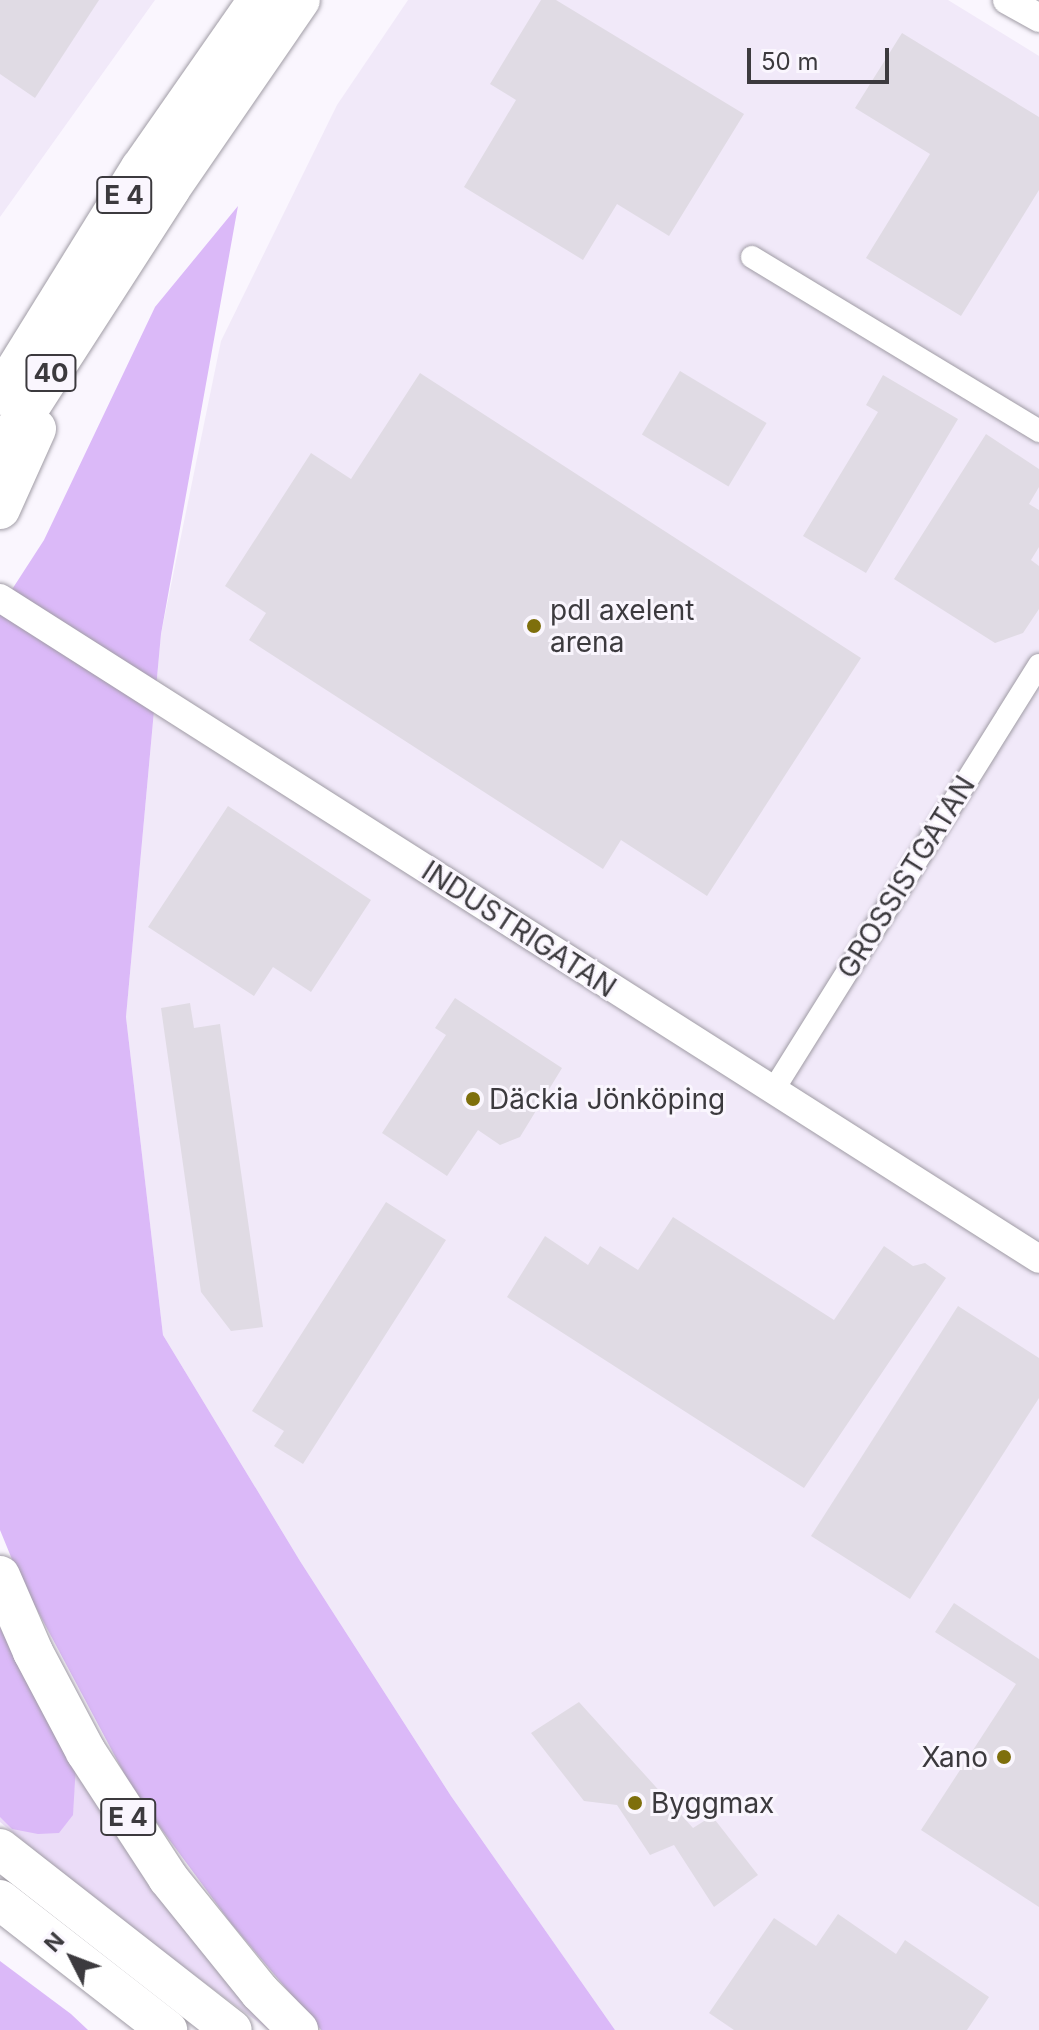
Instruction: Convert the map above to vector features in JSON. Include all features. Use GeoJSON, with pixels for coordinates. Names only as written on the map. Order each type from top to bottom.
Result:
{"type":"FeatureCollection","features":[{"type":"Feature","properties":{"kind":"highway","name":"E 4"},"geometry":{"type":"LineString","coordinates":[[0,395],[133,180],[258,0]]}},
{"type":"Feature","properties":{"kind":"highway","name":"E 4"},"geometry":{"type":"LineString","coordinates":[[0,509],[33,434],[105,294],[170,189],[300,0]]}},
{"type":"Feature","properties":{"kind":"highway","name":"40"},"geometry":{"type":"LineString","coordinates":[[0,453],[105,294]]}},
{"type":"Feature","properties":{"kind":"highway","name":"E 4"},"geometry":{"type":"LineString","coordinates":[[0,1576],[33,1652],[86,1752],[168,1878],[260,1992],[298,2030]]}},
{"type":"Feature","properties":{"kind":"highway"},"geometry":{"type":"LineString","coordinates":[[0,1849],[232,2030]]}},
{"type":"Feature","properties":{"kind":"highway"},"geometry":{"type":"LineString","coordinates":[[0,1900],[167,2030]]}},
{"type":"Feature","properties":{"kind":"highway"},"geometry":{"type":"LineString","coordinates":[[0,1909],[86,1968]]}},
{"type":"Feature","properties":{"kind":"street"},"geometry":{"type":"LineString","coordinates":[[1007,0],[1039,18]]}},
{"type":"Feature","properties":{"kind":"street"},"geometry":{"type":"LineString","coordinates":[[752,257],[1039,431]]}},
{"type":"Feature","properties":{"kind":"street","name":"INDUSTRIGATAN"},"geometry":{"type":"LineString","coordinates":[[0,598],[560,958],[774,1089],[1039,1259]]}},
{"type":"Feature","properties":{"kind":"street","name":"GROSSISTGATAN"},"geometry":{"type":"LineString","coordinates":[[774,1089],[1039,665]]}},
{"type":"Feature","properties":{"kind":"shaded area"},"geometry":{"type":"Polygon","coordinates":[[[0,0],[155,0],[0,217],[0,0]]]}},
{"type":"Feature","properties":{"kind":"shaded area"},"geometry":{"type":"Polygon","coordinates":[[[408,0],[948,0],[1039,56],[1039,2030],[615,2030],[451,1796],[300,1561],[163,1335],[126,1017],[161,634],[221,341],[337,105],[408,0]]]}},
{"type":"Feature","properties":{"kind":"shaded area"},"geometry":{"type":"Polygon","coordinates":[[[238,206],[161,634],[126,1017],[163,1335],[300,1561],[451,1796],[615,2030],[321,2030],[230,1922],[134,1792],[18,1574],[0,1530],[0,608],[44,540],[155,307],[238,206]]]}},
{"type":"Feature","properties":{"kind":"shaded area"},"geometry":{"type":"Polygon","coordinates":[[[0,1605],[283,2030],[269,2030],[120,1921],[0,1822],[0,1605]]]}},
{"type":"Feature","properties":{"kind":"shaded area"},"geometry":{"type":"Polygon","coordinates":[[[0,1628],[76,1764],[73,1815],[59,1833],[38,1834],[12,1829],[0,1817],[0,1628]]]}},
{"type":"Feature","properties":{"kind":"shaded area"},"geometry":{"type":"Polygon","coordinates":[[[0,1961],[71,2014],[88,2030],[0,2030],[0,1961]]]}},
{"type":"Feature","properties":{"kind":"building"},"geometry":{"type":"Polygon","coordinates":[[[0,0],[99,0],[35,98],[0,74],[0,0]]]}},
{"type":"Feature","properties":{"kind":"building"},"geometry":{"type":"Polygon","coordinates":[[[541,0],[556,0],[744,114],[669,236],[617,204],[583,260],[464,187],[516,100],[490,84],[541,0]]]}},
{"type":"Feature","properties":{"kind":"building"},"geometry":{"type":"Polygon","coordinates":[[[902,33],[1039,117],[1039,190],[961,316],[866,258],[930,154],[855,108],[902,33]]]}},
{"type":"Feature","properties":{"kind":"building"},"geometry":{"type":"Polygon","coordinates":[[[680,371],[767,423],[728,486],[642,434],[680,371]]]}},
{"type":"Feature","properties":{"kind":"building","name":"pdl axelent arena"},"geometry":{"type":"Polygon","coordinates":[[[420,373],[861,658],[707,896],[621,840],[603,869],[249,640],[266,613],[225,586],[311,453],[351,479],[420,373]]]}},
{"type":"Feature","properties":{"kind":"building"},"geometry":{"type":"Polygon","coordinates":[[[883,375],[958,419],[866,573],[803,536],[878,412],[866,405],[883,375]]]}},
{"type":"Feature","properties":{"kind":"building"},"geometry":{"type":"Polygon","coordinates":[[[986,434],[1039,469],[1039,487],[1029,504],[1039,510],[1039,547],[1031,560],[1039,566],[1039,609],[1023,633],[995,643],[894,579],[986,434]]]}},
{"type":"Feature","properties":{"kind":"building"},"geometry":{"type":"Polygon","coordinates":[[[228,806],[371,900],[311,992],[273,967],[254,996],[148,927],[228,806]]]}},
{"type":"Feature","properties":{"kind":"building","name":"Däckia Jönköping"},"geometry":{"type":"Polygon","coordinates":[[[455,998],[562,1068],[520,1137],[500,1145],[478,1130],[447,1176],[382,1133],[446,1035],[435,1028],[455,998]]]}},
{"type":"Feature","properties":{"kind":"building"},"geometry":{"type":"Polygon","coordinates":[[[190,1003],[194,1028],[220,1024],[263,1327],[231,1331],[201,1292],[161,1008],[190,1003]]]}},
{"type":"Feature","properties":{"kind":"building"},"geometry":{"type":"Polygon","coordinates":[[[386,1202],[446,1240],[303,1464],[274,1446],[284,1431],[252,1411],[386,1202]]]}},
{"type":"Feature","properties":{"kind":"building"},"geometry":{"type":"Polygon","coordinates":[[[673,1217],[834,1320],[884,1246],[913,1266],[925,1263],[946,1278],[804,1488],[507,1297],[545,1236],[588,1265],[600,1246],[638,1270],[673,1217]]]}},
{"type":"Feature","properties":{"kind":"building"},"geometry":{"type":"Polygon","coordinates":[[[958,1306],[1039,1358],[1039,1398],[910,1599],[811,1536],[958,1306]]]}},
{"type":"Feature","properties":{"kind":"building","name":"Xano"},"geometry":{"type":"Polygon","coordinates":[[[954,1603],[1039,1659],[1039,1907],[921,1830],[1016,1684],[935,1632],[954,1603]]]}},
{"type":"Feature","properties":{"kind":"building","name":"Byggmax"},"geometry":{"type":"Polygon","coordinates":[[[579,1702],[693,1828],[712,1816],[758,1875],[714,1907],[674,1845],[650,1855],[617,1805],[584,1801],[531,1733],[579,1702]]]}},
{"type":"Feature","properties":{"kind":"building"},"geometry":{"type":"Polygon","coordinates":[[[838,1914],[896,1954],[905,1940],[989,1997],[967,2030],[734,2030],[709,2013],[774,1918],[816,1946],[838,1914]]]}},
{"type":"Feature","properties":{"kind":"place","name":"pdl axelent arena"},"geometry":{"type":"Point","coordinates":[534,626]}},
{"type":"Feature","properties":{"kind":"place","name":"Däckia Jönköping"},"geometry":{"type":"Point","coordinates":[473,1099]}},
{"type":"Feature","properties":{"kind":"place","name":"Xano"},"geometry":{"type":"Point","coordinates":[1004,1757]}},
{"type":"Feature","properties":{"kind":"place","name":"Byggmax"},"geometry":{"type":"Point","coordinates":[635,1803]}}]}
